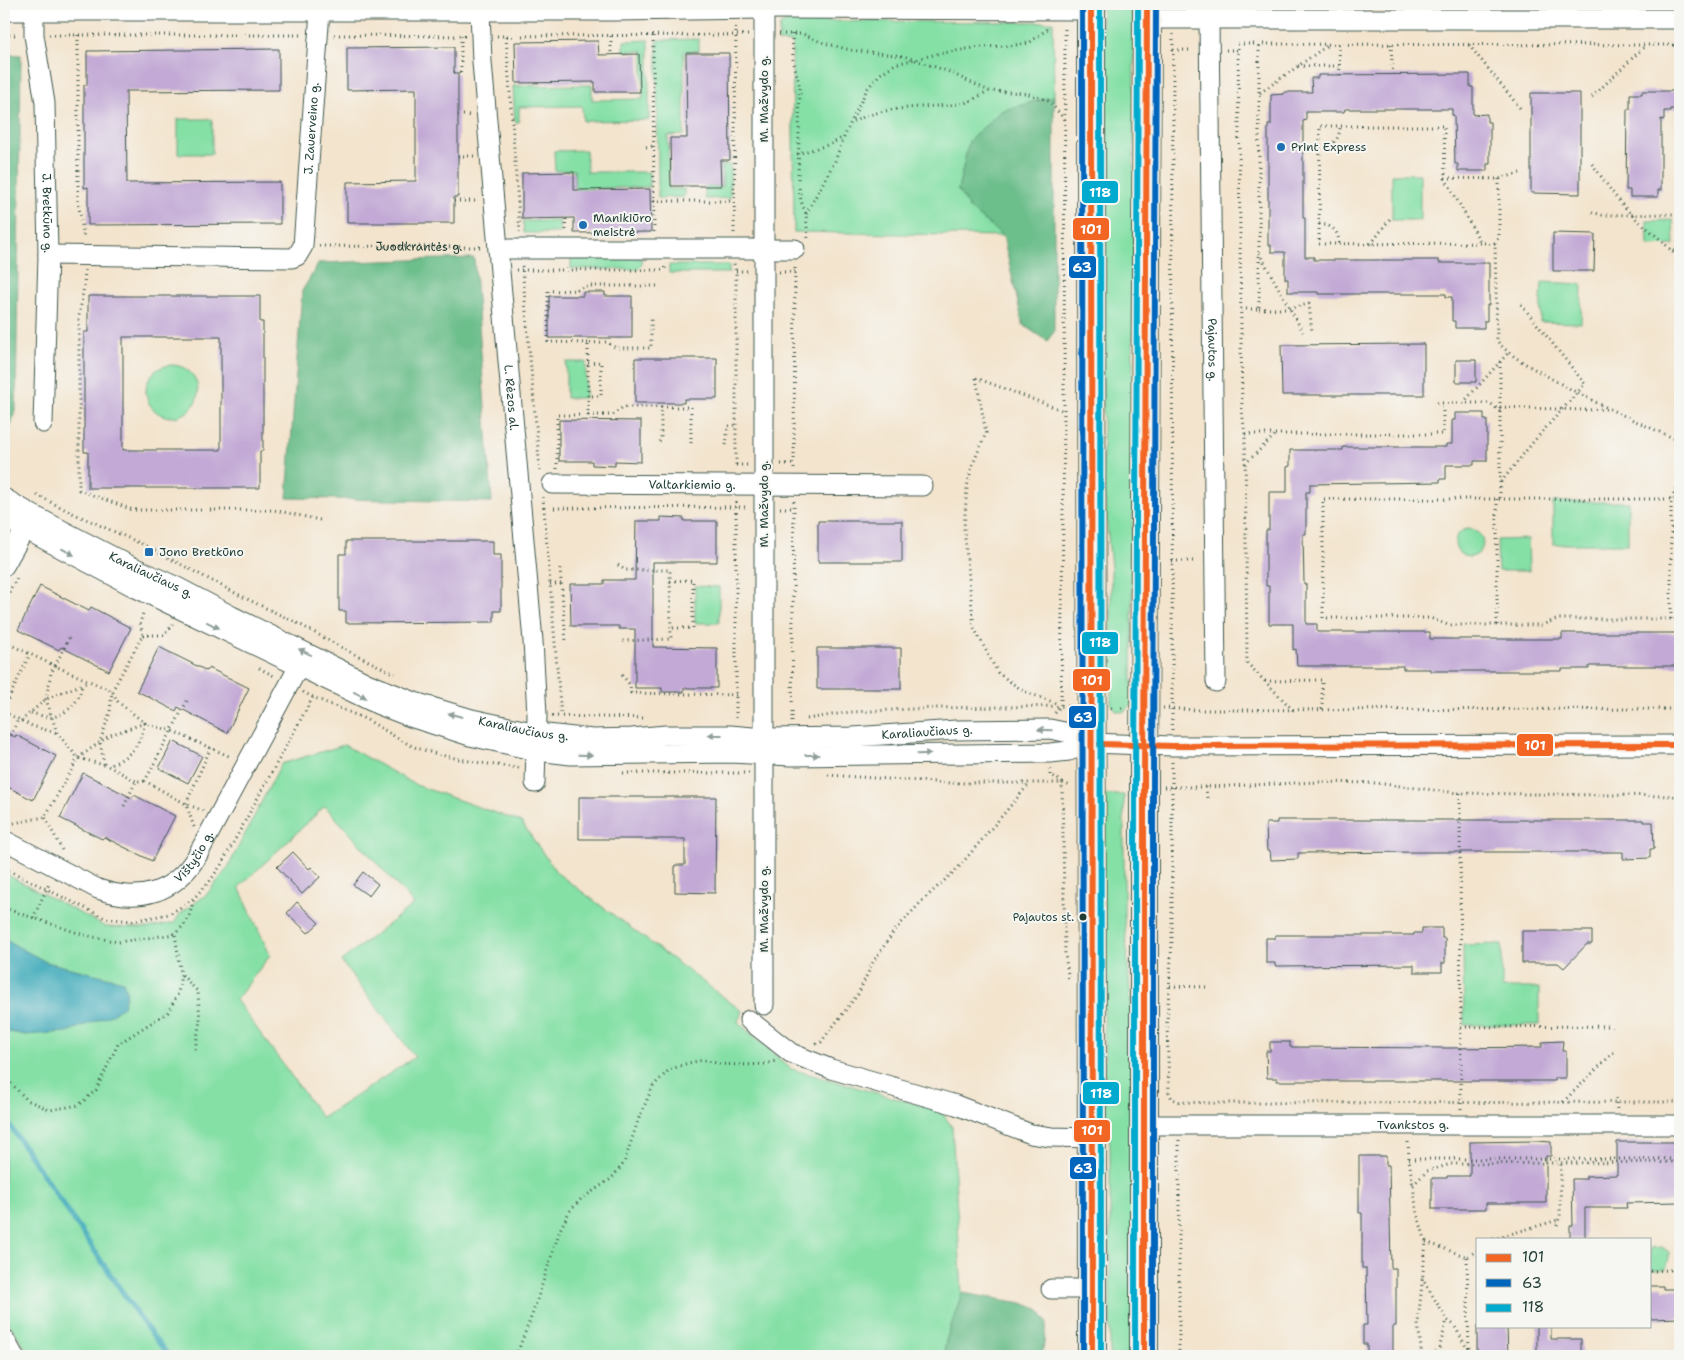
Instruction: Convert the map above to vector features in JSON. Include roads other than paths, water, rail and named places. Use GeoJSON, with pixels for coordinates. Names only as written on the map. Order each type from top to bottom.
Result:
{"type":"FeatureCollection","features":[{"type":"Feature","properties":{"kind":"main road"},"geometry":{"type":"LineString","coordinates":[[1078,10],[1091,708],[1092,1356]]}},
{"type":"Feature","properties":{"kind":"main road"},"geometry":{"type":"LineString","coordinates":[[1144,1356],[1144,708],[1155,14]]}},
{"type":"Feature","properties":{"kind":"street"},"geometry":{"type":"LineString","coordinates":[[4,10],[34,7],[320,11],[736,11],[764,7],[1078,10]]}},
{"type":"Feature","properties":{"kind":"street","name":"J. Bretkūno g."},"geometry":{"type":"LineString","coordinates":[[34,7],[34,35],[45,103],[48,255],[43,423]]}},
{"type":"Feature","properties":{"kind":"street","name":"M. Mažvydo g."},"geometry":{"type":"LineString","coordinates":[[764,7],[764,1005]]}},
{"type":"Feature","properties":{"kind":"street","name":"J. Zauerveino g."},"geometry":{"type":"LineString","coordinates":[[48,255],[292,258],[297,256],[303,246],[320,11]]}},
{"type":"Feature","properties":{"kind":"street","name":"L. Rėzos al."},"geometry":{"type":"LineString","coordinates":[[480,11],[498,250],[533,641],[537,733],[535,783]]}},
{"type":"Feature","properties":{"kind":"street"},"geometry":{"type":"LineString","coordinates":[[1155,14],[1209,19],[1680,19]]}},
{"type":"Feature","properties":{"kind":"street","name":"Pajautos g."},"geometry":{"type":"LineString","coordinates":[[1209,19],[1216,682]]}},
{"type":"Feature","properties":{"kind":"street"},"geometry":{"type":"LineString","coordinates":[[498,250],[795,249]]}},
{"type":"Feature","properties":{"kind":"street","name":"Valtarkiemio g."},"geometry":{"type":"LineString","coordinates":[[555,484],[923,486]]}},
{"type":"Feature","properties":{"kind":"street","name":"Karaliaučiaus g."},"geometry":{"type":"LineString","coordinates":[[4,498],[29,522],[136,588],[379,705],[470,736],[537,733]]}},
{"type":"Feature","properties":{"kind":"street","name":"Karaliaučiaus g."},"geometry":{"type":"LineString","coordinates":[[4,518],[29,522],[129,565],[393,694],[446,712],[537,733],[594,739],[666,735],[730,735],[764,738],[876,755],[1050,753],[1070,751],[1091,743]]}},
{"type":"Feature","properties":{"kind":"street"},"geometry":{"type":"LineString","coordinates":[[4,566],[29,522]]}},
{"type":"Feature","properties":{"kind":"street","name":"Vištyčio g."},"geometry":{"type":"LineString","coordinates":[[6,829],[57,859],[98,889],[114,894],[132,896],[148,894],[165,888],[179,879],[190,868],[209,816],[299,666]]}},
{"type":"Feature","properties":{"kind":"street","name":"Karaliaučiaus g."},"geometry":{"type":"LineString","coordinates":[[764,738],[792,729],[872,736],[956,730],[1050,729],[1069,733],[1091,743],[1172,746],[1680,745]]}},
{"type":"Feature","properties":{"kind":"street"},"geometry":{"type":"LineString","coordinates":[[749,1020],[791,1053],[831,1069],[956,1106],[1031,1134],[1052,1137],[1092,1138]]}},
{"type":"Feature","properties":{"kind":"street","name":"Tvankstos g."},"geometry":{"type":"LineString","coordinates":[[1145,1124],[1680,1124]]}},
{"type":"Feature","properties":{"kind":"street"},"geometry":{"type":"LineString","coordinates":[[1051,1289],[1092,1289]]}},
{"type":"Feature","properties":{"kind":"street"},"geometry":{"type":"LineString","coordinates":[[4,1338],[14,1356]]}},
{"type":"Feature","properties":{"kind":"water"},"geometry":{"type":"Polygon","coordinates":[[[4,939],[46,962],[123,981],[127,993],[123,1006],[111,1015],[67,1032],[25,1035],[4,1031],[4,939]]]}},
{"type":"Feature","properties":{"kind":"waterway"},"geometry":{"type":"LineString","coordinates":[[4,1117],[146,1327],[169,1356]]}},
{"type":"Feature","properties":{"kind":"place","name":"Print Express"},"geometry":{"type":"Point","coordinates":[1281,147]}},
{"type":"Feature","properties":{"kind":"place","name":"Manikiūro meistrė"},"geometry":{"type":"Point","coordinates":[583,225]}},
{"type":"Feature","properties":{"kind":"place","name":"Jono Bretkūno"},"geometry":{"type":"Point","coordinates":[149,552]}},
{"type":"Feature","properties":{"kind":"place","name":"Pajautos st."},"geometry":{"type":"Point","coordinates":[1083,917]}}]}
